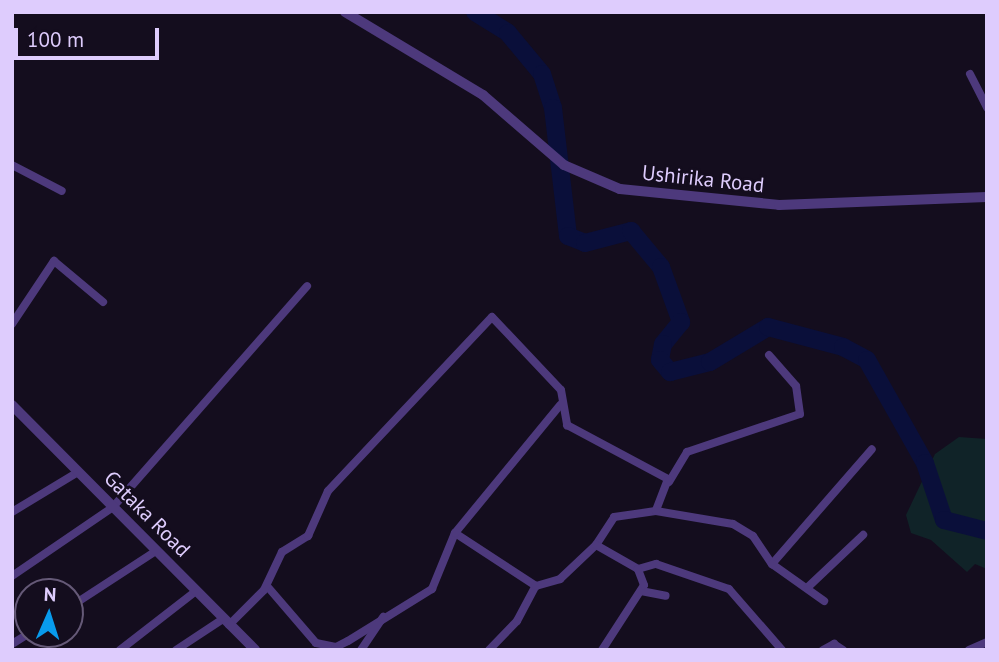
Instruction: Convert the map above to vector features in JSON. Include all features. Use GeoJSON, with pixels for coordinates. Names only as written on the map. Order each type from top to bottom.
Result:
{"type":"FeatureCollection","features":[{"type":"Feature","properties":{"kind":"street","name":"Ushirika Road"},"geometry":{"type":"LineString","coordinates":[[345,12],[483,95],[564,165],[620,189],[719,203],[987,197]]}},
{"type":"Feature","properties":{"kind":"street"},"geometry":{"type":"LineString","coordinates":[[970,74],[987,108]]}},
{"type":"Feature","properties":{"kind":"street"},"geometry":{"type":"LineString","coordinates":[[12,165],[62,191]]}},
{"type":"Feature","properties":{"kind":"street"},"geometry":{"type":"LineString","coordinates":[[12,324],[54,261],[103,302]]}},
{"type":"Feature","properties":{"kind":"street"},"geometry":{"type":"LineString","coordinates":[[12,576],[113,507],[307,286]]}},
{"type":"Feature","properties":{"kind":"street"},"geometry":{"type":"LineString","coordinates":[[176,650],[226,622],[267,586],[282,552],[308,536],[328,491],[489,318],[521,341],[561,390],[560,405],[572,429],[669,482]]}},
{"type":"Feature","properties":{"kind":"street"},"geometry":{"type":"LineString","coordinates":[[656,511],[687,452],[800,414],[796,386],[769,355]]}},
{"type":"Feature","properties":{"kind":"street","name":"Gataka Road"},"geometry":{"type":"LineString","coordinates":[[12,405],[255,650]]}},
{"type":"Feature","properties":{"kind":"street"},"geometry":{"type":"LineString","coordinates":[[267,586],[307,636],[326,647],[348,641],[385,615],[432,589],[454,533],[560,405]]}},
{"type":"Feature","properties":{"kind":"street"},"geometry":{"type":"LineString","coordinates":[[772,564],[872,449]]}},
{"type":"Feature","properties":{"kind":"street"},"geometry":{"type":"LineString","coordinates":[[12,512],[78,472]]}},
{"type":"Feature","properties":{"kind":"street"},"geometry":{"type":"LineString","coordinates":[[489,650],[517,621],[536,586],[560,579],[596,545],[614,517],[656,511],[733,524],[753,536],[772,564],[808,587],[824,601]]}},
{"type":"Feature","properties":{"kind":"street"},"geometry":{"type":"LineString","coordinates":[[454,533],[536,586]]}},
{"type":"Feature","properties":{"kind":"street"},"geometry":{"type":"LineString","coordinates":[[808,587],[863,535]]}},
{"type":"Feature","properties":{"kind":"street"},"geometry":{"type":"LineString","coordinates":[[596,545],[638,569],[644,585],[631,609]]}},
{"type":"Feature","properties":{"kind":"street"},"geometry":{"type":"LineString","coordinates":[[84,598],[156,551]]}},
{"type":"Feature","properties":{"kind":"street"},"geometry":{"type":"LineString","coordinates":[[638,569],[656,564],[729,589],[782,650]]}},
{"type":"Feature","properties":{"kind":"street"},"geometry":{"type":"LineString","coordinates":[[602,650],[642,590],[666,596]]}},
{"type":"Feature","properties":{"kind":"street"},"geometry":{"type":"LineString","coordinates":[[120,650],[196,591]]}},
{"type":"Feature","properties":{"kind":"street"},"geometry":{"type":"LineString","coordinates":[[361,650],[385,615]]}},
{"type":"Feature","properties":{"kind":"street"},"geometry":{"type":"LineString","coordinates":[[969,650],[987,642]]}},
{"type":"Feature","properties":{"kind":"street"},"geometry":{"type":"LineString","coordinates":[[823,650],[834,644],[844,650]]}},
{"type":"Feature","properties":{"kind":"green space"},"geometry":{"type":"Polygon","coordinates":[[[959,437],[987,439],[987,569],[975,564],[967,572],[931,540],[911,533],[906,515],[935,454],[959,437]]]}},
{"type":"Feature","properties":{"kind":"waterway"},"geometry":{"type":"LineString","coordinates":[[475,12],[508,33],[542,74],[553,108],[568,236],[585,243],[631,231],[661,267],[681,322],[663,344],[660,360],[670,372],[710,362],[768,327],[843,347],[867,360],[925,463],[944,520],[987,531]]}}]}
